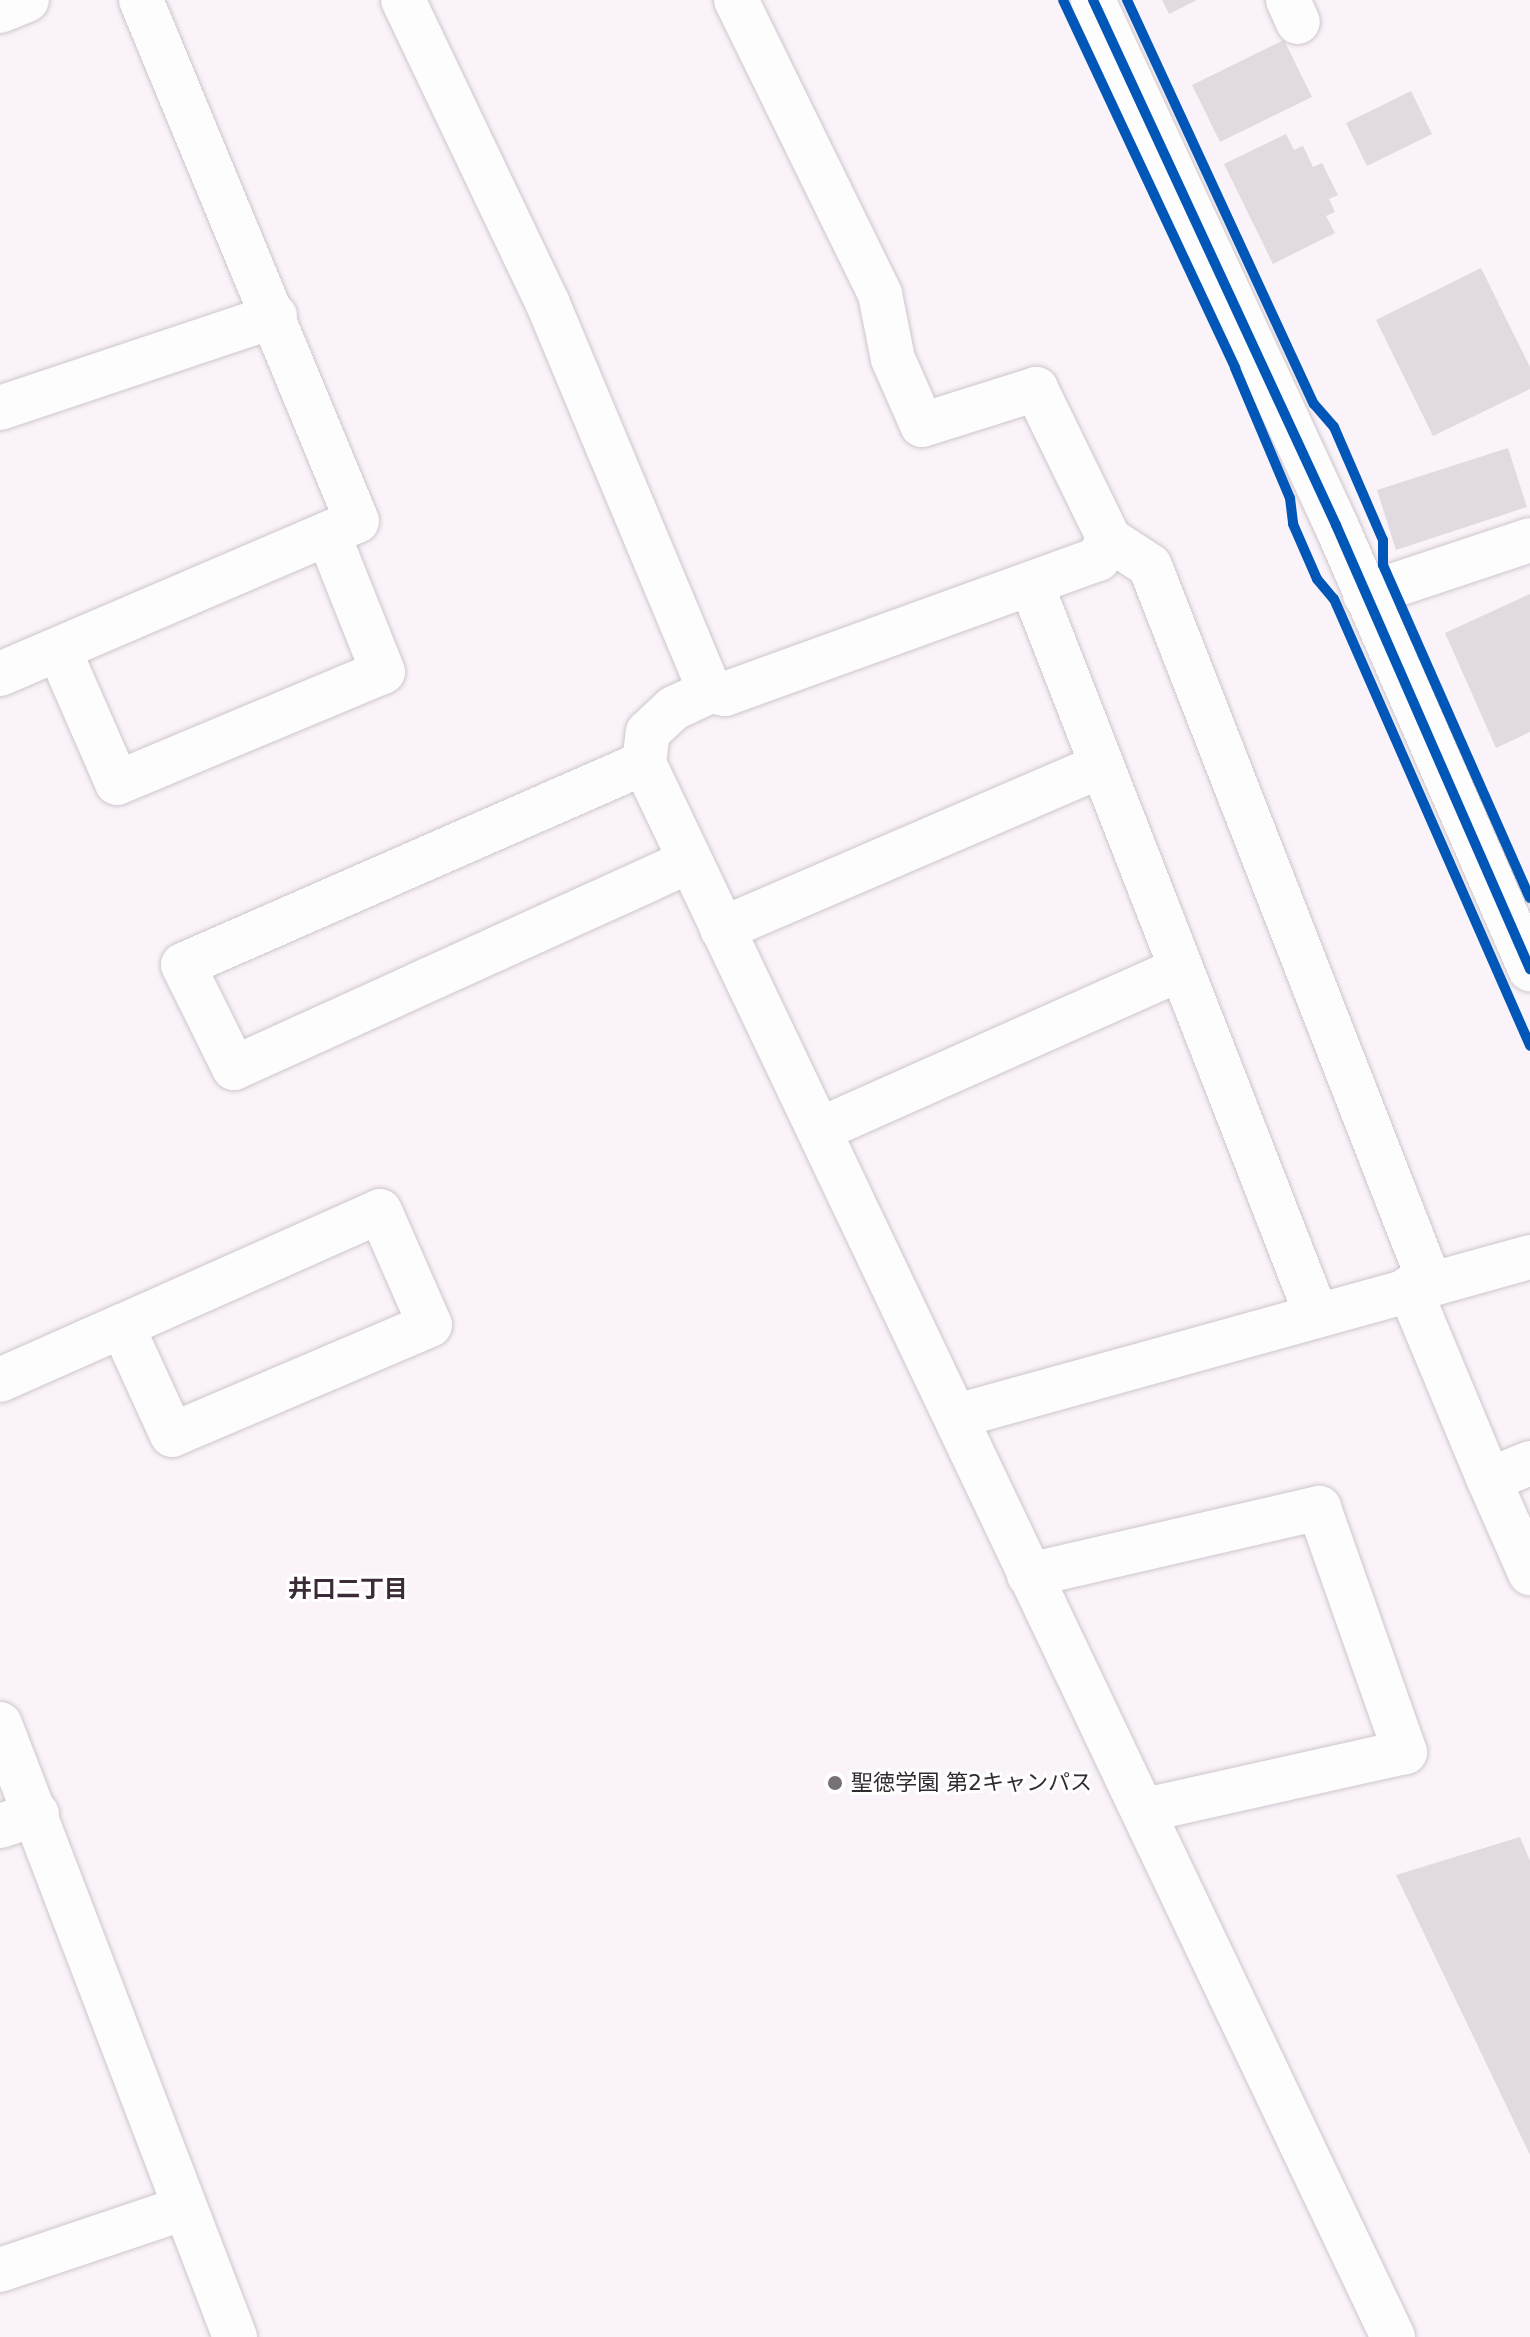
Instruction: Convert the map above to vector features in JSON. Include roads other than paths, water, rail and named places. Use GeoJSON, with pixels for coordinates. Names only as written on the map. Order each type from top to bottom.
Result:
{"type":"FeatureCollection","features":[{"type":"Feature","properties":{"kind":"street"},"geometry":{"type":"LineString","coordinates":[[0,11],[27,0]]}},
{"type":"Feature","properties":{"kind":"street"},"geometry":{"type":"LineString","coordinates":[[0,674],[357,521],[275,316],[141,0]]}},
{"type":"Feature","properties":{"kind":"street"},"geometry":{"type":"LineString","coordinates":[[403,0],[548,304],[710,691]]}},
{"type":"Feature","properties":{"kind":"street"},"geometry":{"type":"LineString","coordinates":[[736,0],[880,294],[893,359],[922,425],[1036,389],[1109,539],[1150,566],[1489,1480],[1530,1573]]}},
{"type":"Feature","properties":{"kind":"street"},"geometry":{"type":"LineString","coordinates":[[1093,0],[1365,595],[1530,969]]}},
{"type":"Feature","properties":{"kind":"street"},"geometry":{"type":"LineString","coordinates":[[0,408],[275,316]]}},
{"type":"Feature","properties":{"kind":"street"},"geometry":{"type":"LineString","coordinates":[[59,650],[117,783],[383,672],[328,534]]}},
{"type":"Feature","properties":{"kind":"street"},"geometry":{"type":"LineString","coordinates":[[1109,539],[1098,559],[1032,586],[725,694],[710,691],[674,708],[648,732],[644,763],[957,1416],[1029,1575],[1145,1810],[1393,2337]]}},
{"type":"Feature","properties":{"kind":"street"},"geometry":{"type":"LineString","coordinates":[[1365,595],[1530,540]]}},
{"type":"Feature","properties":{"kind":"street"},"geometry":{"type":"LineString","coordinates":[[1032,586],[1316,1314]]}},
{"type":"Feature","properties":{"kind":"street"},"geometry":{"type":"LineString","coordinates":[[644,763],[183,965],[234,1068],[690,861]]}},
{"type":"Feature","properties":{"kind":"street"},"geometry":{"type":"LineString","coordinates":[[722,929],[1101,766]]}},
{"type":"Feature","properties":{"kind":"street"},"geometry":{"type":"LineString","coordinates":[[819,1130],[1180,969]]}},
{"type":"Feature","properties":{"kind":"street"},"geometry":{"type":"LineString","coordinates":[[0,1380],[380,1211],[430,1325],[172,1435],[122,1326]]}},
{"type":"Feature","properties":{"kind":"street"},"geometry":{"type":"LineString","coordinates":[[957,1416],[1419,1285],[1530,1257]]}},
{"type":"Feature","properties":{"kind":"street"},"geometry":{"type":"LineString","coordinates":[[1489,1480],[1530,1463]]}},
{"type":"Feature","properties":{"kind":"street"},"geometry":{"type":"LineString","coordinates":[[1029,1575],[1319,1508],[1405,1752],[1145,1810]]}},
{"type":"Feature","properties":{"kind":"street"},"geometry":{"type":"LineString","coordinates":[[0,1724],[19,1820],[235,2337]]}},
{"type":"Feature","properties":{"kind":"street"},"geometry":{"type":"LineString","coordinates":[[0,2270],[181,2209]]}},
{"type":"Feature","properties":{"kind":"place","name":"聖徳学園 第2キャンパス"},"geometry":{"type":"Point","coordinates":[835,1783]}},
{"type":"Feature","properties":{"kind":"district","name":"井口二丁目"},"geometry":{"type":"Point","coordinates":[348,1590]}}]}
